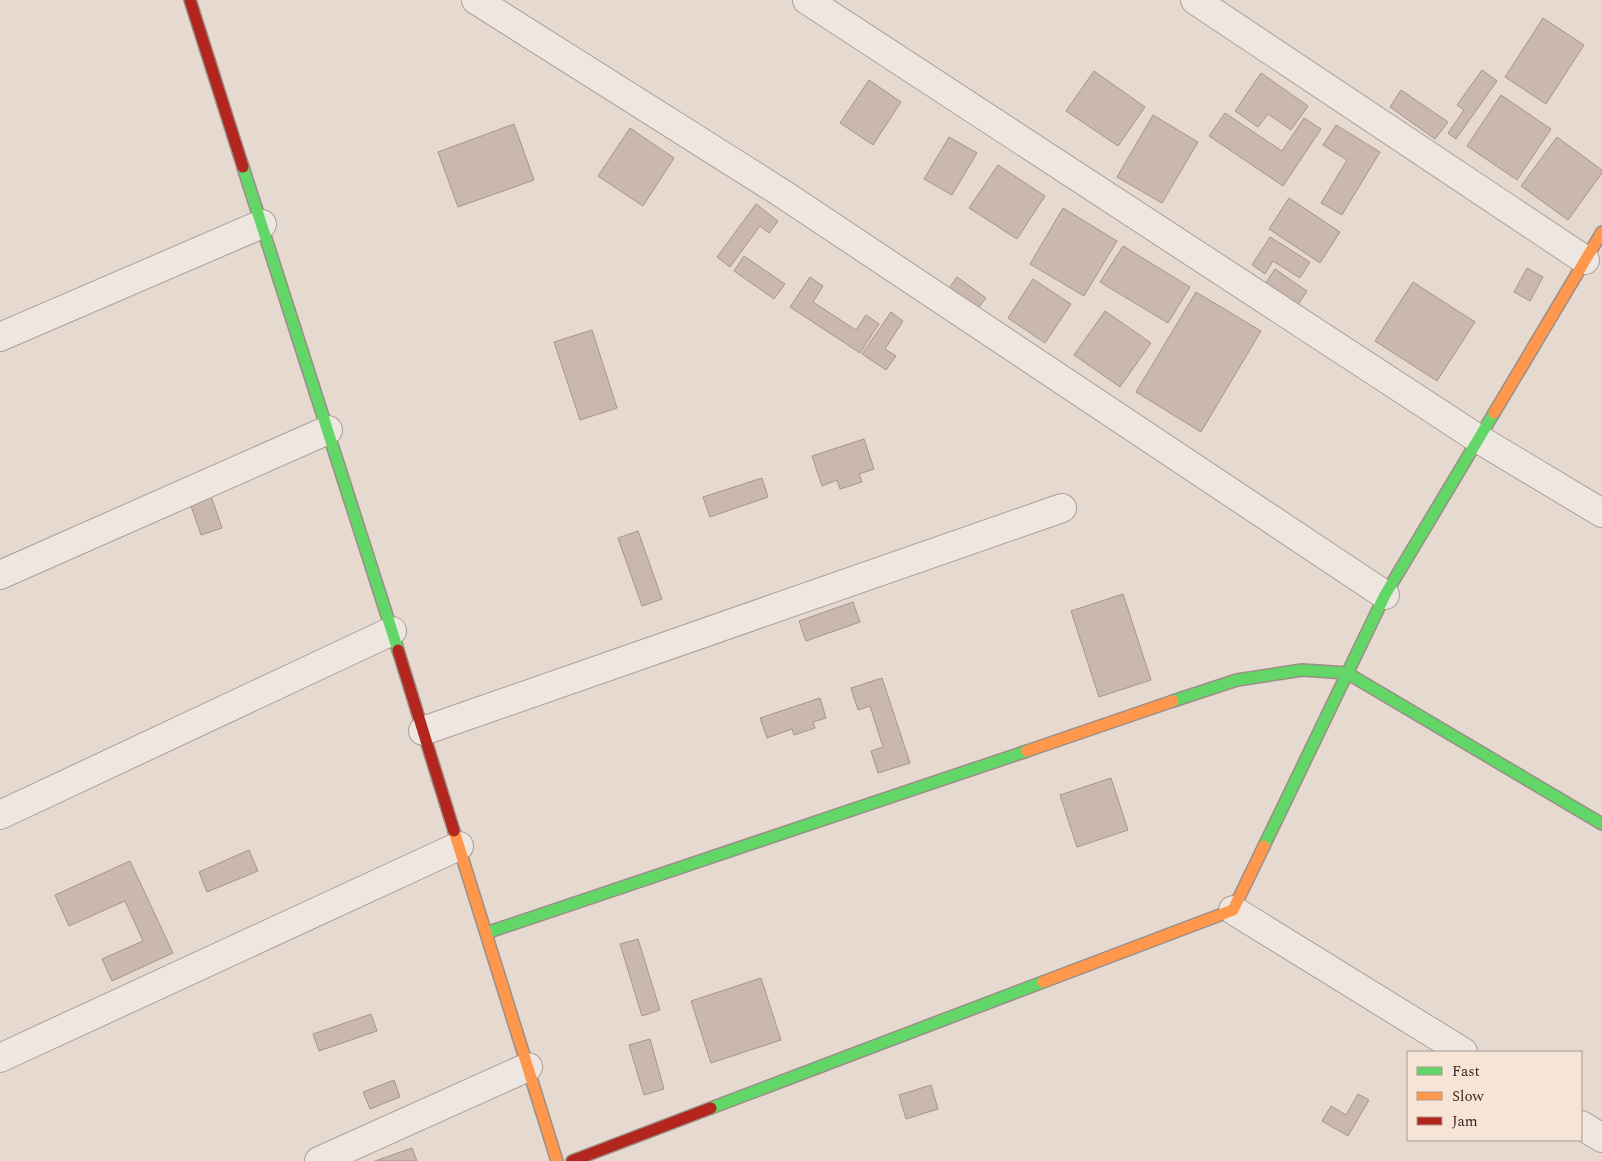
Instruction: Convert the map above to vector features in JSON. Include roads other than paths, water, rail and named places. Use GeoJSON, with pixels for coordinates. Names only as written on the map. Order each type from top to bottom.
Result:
{"type":"FeatureCollection","features":[{"type":"Feature","properties":{"kind":"street"},"geometry":{"type":"LineString","coordinates":[[190,0],[392,632],[557,1161]]}},
{"type":"Feature","properties":{"kind":"street"},"geometry":{"type":"LineString","coordinates":[[476,0],[780,192],[1385,595]]}},
{"type":"Feature","properties":{"kind":"street"},"geometry":{"type":"LineString","coordinates":[[808,0],[1477,438],[1602,513]]}},
{"type":"Feature","properties":{"kind":"street"},"geometry":{"type":"LineString","coordinates":[[1195,0],[1585,260]]}},
{"type":"Feature","properties":{"kind":"street"},"geometry":{"type":"LineString","coordinates":[[0,337],[262,224]]}},
{"type":"Feature","properties":{"kind":"street"},"geometry":{"type":"LineString","coordinates":[[572,1161],[1233,910],[1385,595],[1477,438],[1602,232]]}},
{"type":"Feature","properties":{"kind":"street"},"geometry":{"type":"LineString","coordinates":[[0,575],[328,430]]}},
{"type":"Feature","properties":{"kind":"street"},"geometry":{"type":"LineString","coordinates":[[423,731],[1062,508]]}},
{"type":"Feature","properties":{"kind":"street"},"geometry":{"type":"LineString","coordinates":[[0,815],[392,632]]}},
{"type":"Feature","properties":{"kind":"street"},"geometry":{"type":"LineString","coordinates":[[486,933],[1237,680],[1302,670],[1347,673],[1602,824]]}},
{"type":"Feature","properties":{"kind":"street"},"geometry":{"type":"LineString","coordinates":[[0,1058],[459,846]]}},
{"type":"Feature","properties":{"kind":"street"},"geometry":{"type":"LineString","coordinates":[[1233,910],[1461,1051]]}},
{"type":"Feature","properties":{"kind":"street"},"geometry":{"type":"LineString","coordinates":[[319,1161],[528,1068]]}},
{"type":"Feature","properties":{"kind":"street"},"geometry":{"type":"LineString","coordinates":[[1582,1126],[1602,1138]]}}]}
